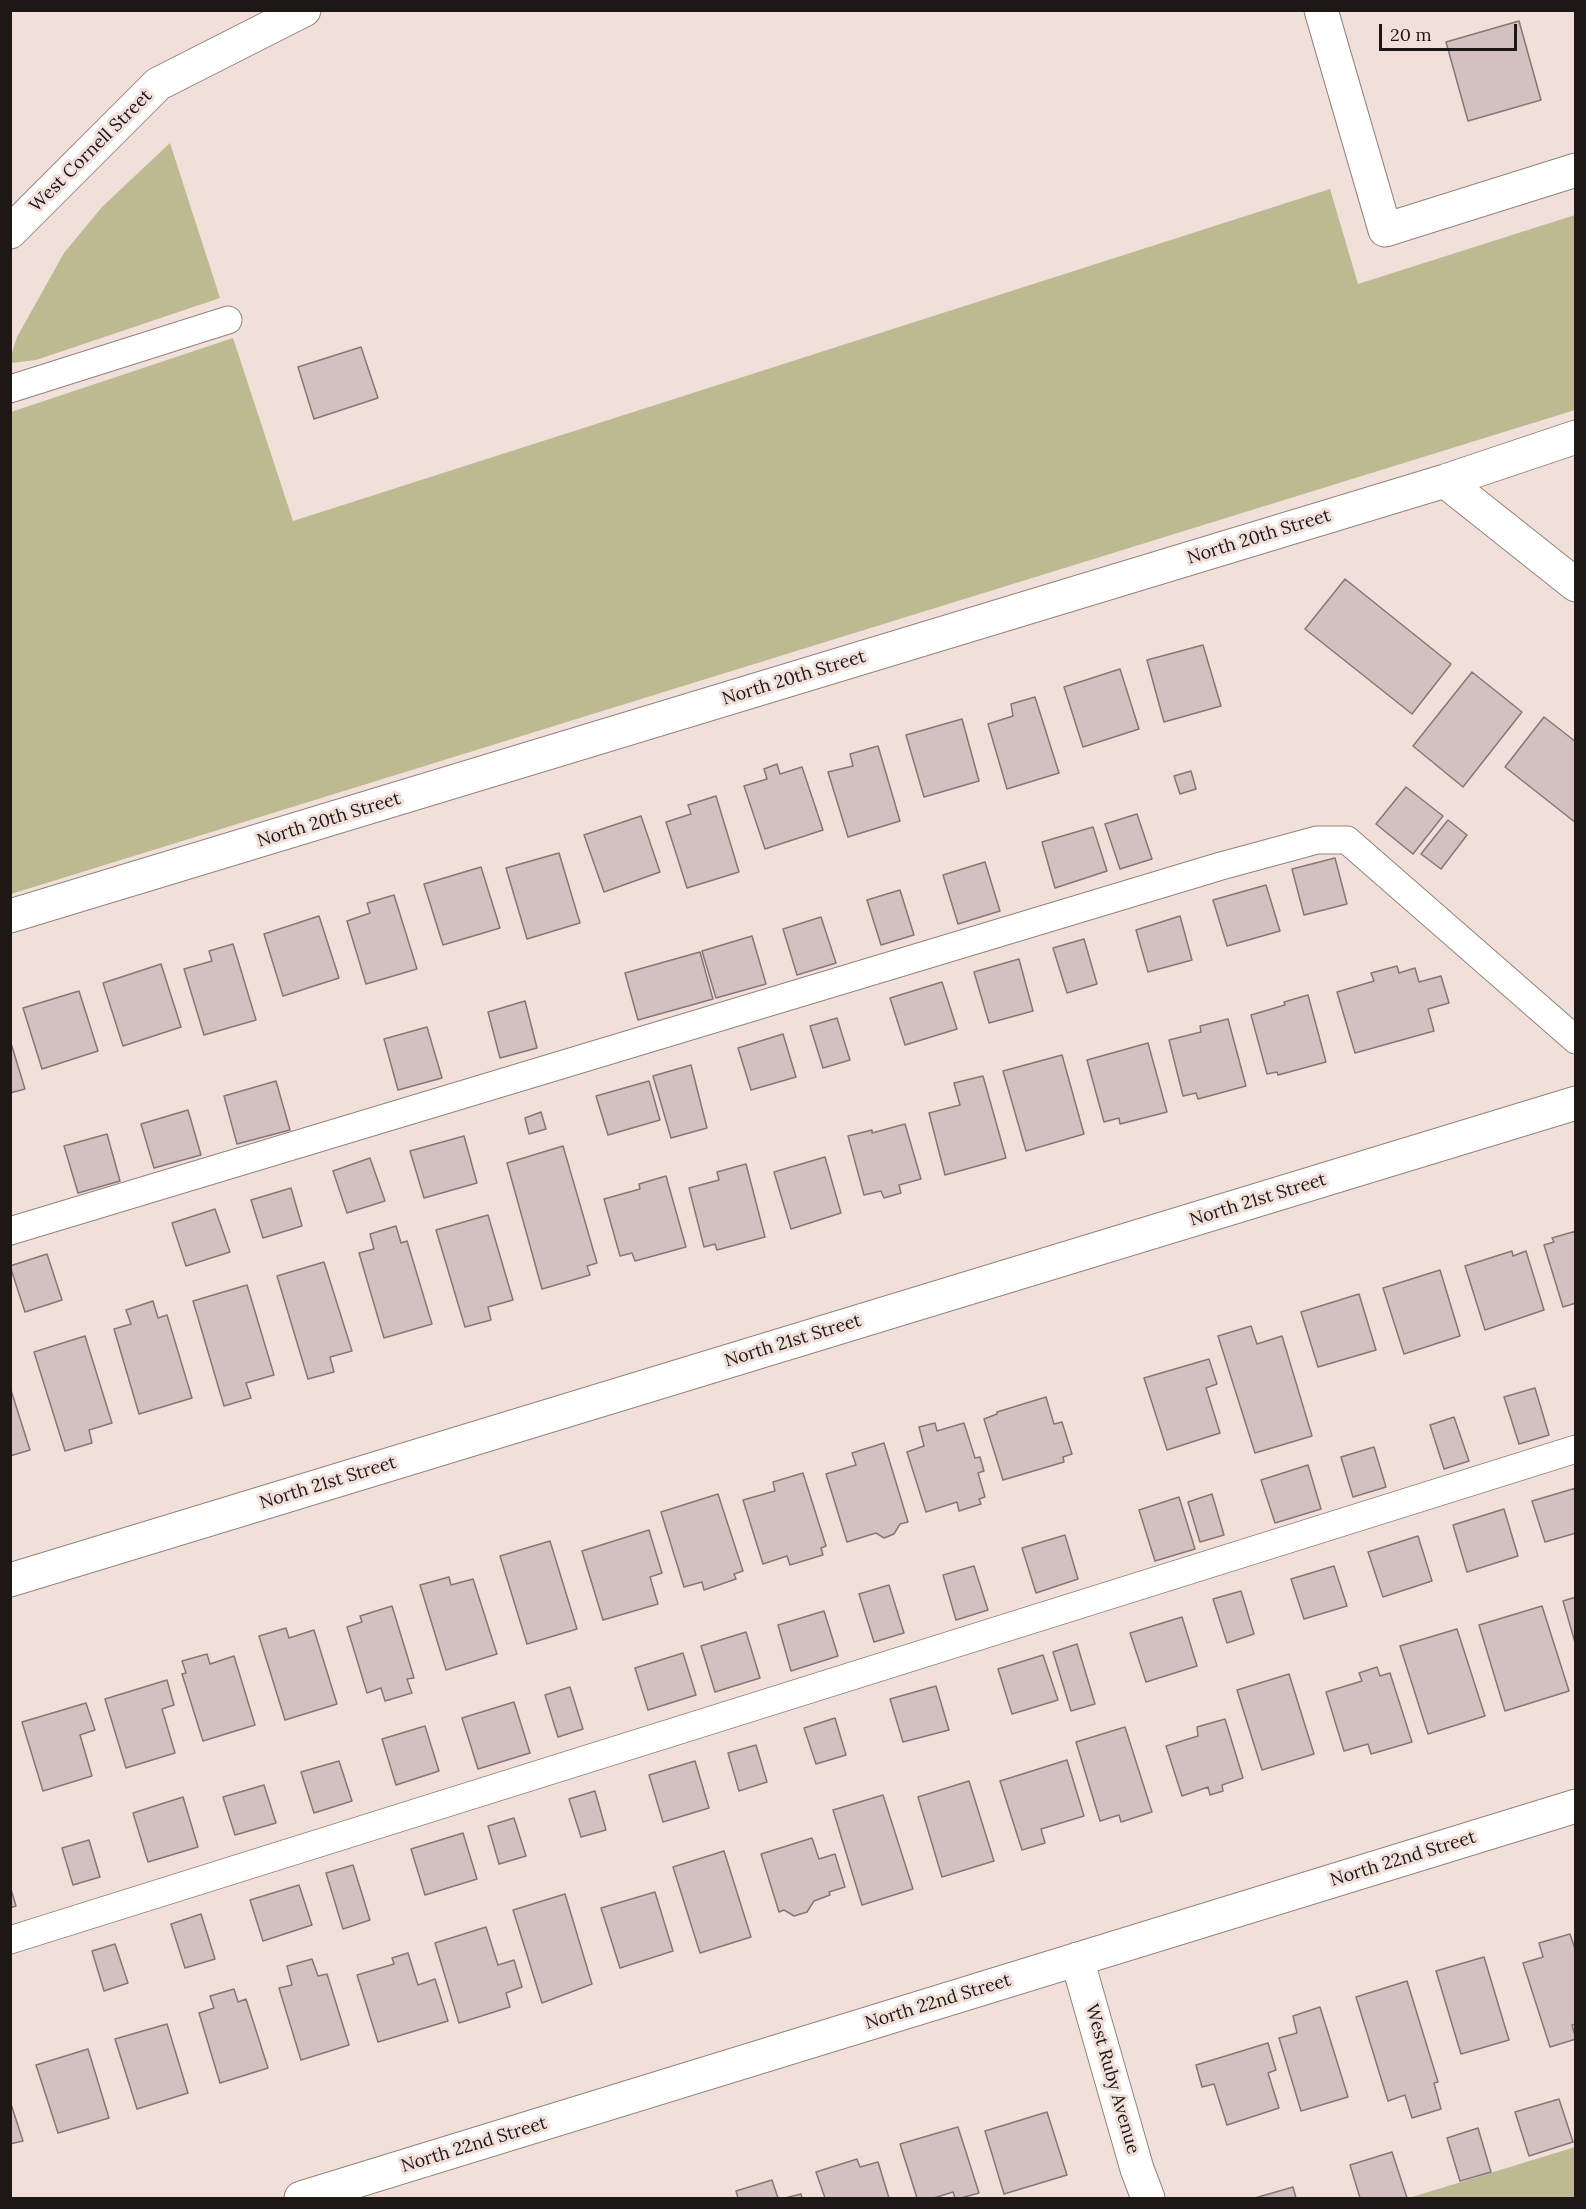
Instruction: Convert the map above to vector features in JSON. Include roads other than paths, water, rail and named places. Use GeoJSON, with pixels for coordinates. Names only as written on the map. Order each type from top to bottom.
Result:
{"type":"FeatureCollection","features":[{"type":"Feature","properties":{"kind":"street","name":"West Cornell Street"},"geometry":{"type":"LineString","coordinates":[[10,232],[158,84],[304,10]]}},
{"type":"Feature","properties":{"kind":"street"},"geometry":{"type":"LineString","coordinates":[[1321,10],[1386,230],[1575,170]]}},
{"type":"Feature","properties":{"kind":"street","name":"North 20th Street"},"geometry":{"type":"LineString","coordinates":[[10,916],[1572,442]]}},
{"type":"Feature","properties":{"kind":"street"},"geometry":{"type":"LineString","coordinates":[[1445,481],[1575,585]]}},
{"type":"Feature","properties":{"kind":"street","name":"North 21st Street"},"geometry":{"type":"LineString","coordinates":[[10,1580],[1575,1103]]}},
{"type":"Feature","properties":{"kind":"street","name":"North 22nd Street"},"geometry":{"type":"LineString","coordinates":[[301,2199],[1575,1806]]}},
{"type":"Feature","properties":{"kind":"street","name":"West Ruby Avenue"},"geometry":{"type":"LineString","coordinates":[[1077,1959],[1137,2169],[1148,2199]]}},
{"type":"Feature","properties":{"kind":"lane"},"geometry":{"type":"LineString","coordinates":[[10,389],[228,320]]}},
{"type":"Feature","properties":{"kind":"lane"},"geometry":{"type":"LineString","coordinates":[[10,1231],[1221,866],[1317,840],[1347,840],[1575,1040]]}},
{"type":"Feature","properties":{"kind":"lane"},"geometry":{"type":"LineString","coordinates":[[10,1940],[1575,1449]]}}]}
